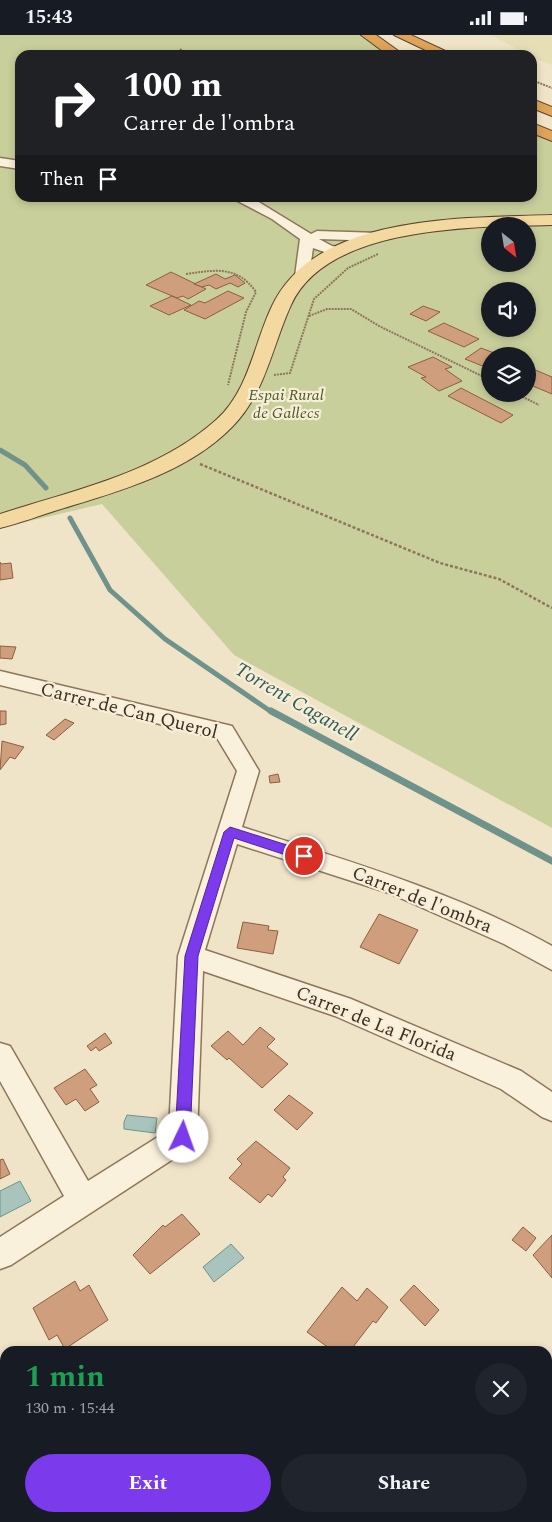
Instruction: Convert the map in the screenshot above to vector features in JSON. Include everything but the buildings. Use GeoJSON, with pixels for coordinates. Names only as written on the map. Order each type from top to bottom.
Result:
{"type":"FeatureCollection","features":[{"type":"Feature","properties":{"kind":"highway"},"geometry":{"type":"LineString","coordinates":[[367,35],[390,50]]}},
{"type":"Feature","properties":{"kind":"highway"},"geometry":{"type":"LineString","coordinates":[[388,35],[420,50]]}},
{"type":"Feature","properties":{"kind":"highway"},"geometry":{"type":"LineString","coordinates":[[400,35],[435,50]]}},
{"type":"Feature","properties":{"kind":"highway"},"geometry":{"type":"LineString","coordinates":[[537,94],[552,100]]}},
{"type":"Feature","properties":{"kind":"highway"},"geometry":{"type":"LineString","coordinates":[[537,105],[552,112]]}},
{"type":"Feature","properties":{"kind":"highway"},"geometry":{"type":"LineString","coordinates":[[537,130],[552,137]]}},
{"type":"Feature","properties":{"kind":"main road"},"geometry":{"type":"LineString","coordinates":[[0,521],[142,474],[207,438],[240,407],[256,377],[275,319],[284,300],[302,276],[340,251],[380,245],[454,225],[552,220]]}},
{"type":"Feature","properties":{"kind":"street"},"geometry":{"type":"LineString","coordinates":[[0,162],[15,164]]}},
{"type":"Feature","properties":{"kind":"street"},"geometry":{"type":"LineString","coordinates":[[249,202],[309,235],[324,249],[340,251]]}},
{"type":"Feature","properties":{"kind":"street"},"geometry":{"type":"LineString","coordinates":[[309,235],[380,245]]}},
{"type":"Feature","properties":{"kind":"street"},"geometry":{"type":"LineString","coordinates":[[302,276],[309,235]]}},
{"type":"Feature","properties":{"kind":"street","name":"Carrer de Can Querol"},"geometry":{"type":"LineString","coordinates":[[0,679],[224,733],[248,771],[191,956],[183,1137],[0,1254]]}},
{"type":"Feature","properties":{"kind":"street","name":"Carrer de l'ombra"},"geometry":{"type":"LineString","coordinates":[[230,832],[397,886],[512,937],[552,959]]}},
{"type":"Feature","properties":{"kind":"street","name":"Carrer de La Florida"},"geometry":{"type":"LineString","coordinates":[[191,956],[342,1007],[511,1080],[552,1108]]}},
{"type":"Feature","properties":{"kind":"street"},"geometry":{"type":"LineString","coordinates":[[0,1055],[83,1201]]}},
{"type":"Feature","properties":{"kind":"path"},"geometry":{"type":"LineString","coordinates":[[537,82],[552,89]]}},
{"type":"Feature","properties":{"kind":"path"},"geometry":{"type":"LineString","coordinates":[[256,377],[290,373],[314,299],[348,268],[380,245]]}},
{"type":"Feature","properties":{"kind":"path"},"geometry":{"type":"LineString","coordinates":[[186,274],[222,270],[240,274],[250,282],[256,293],[246,313],[226,390]]}},
{"type":"Feature","properties":{"kind":"path"},"geometry":{"type":"LineString","coordinates":[[309,316],[327,309],[351,309],[379,326],[428,348],[481,375]]}},
{"type":"Feature","properties":{"kind":"path"},"geometry":{"type":"LineString","coordinates":[[533,402],[539,405]]}},
{"type":"Feature","properties":{"kind":"path"},"geometry":{"type":"LineString","coordinates":[[188,450],[202,466],[440,563],[470,568],[519,587],[552,608]]}},
{"type":"Feature","properties":{"kind":"shaded area"},"geometry":{"type":"Polygon","coordinates":[[[491,35],[552,35],[552,65],[537,59],[537,50],[519,50],[491,35]]]}},
{"type":"Feature","properties":{"kind":"green space","name":"Espai Rural de Gallecs"},"geometry":{"type":"Polygon","coordinates":[[[0,35],[364,35],[386,50],[15,50],[15,202],[537,202],[537,133],[552,142],[552,828],[234,655],[102,504],[0,528],[0,35]]]}},
{"type":"Feature","properties":{"kind":"water"},"geometry":{"type":"Polygon","coordinates":[[[127,1115],[157,1118],[155,1133],[124,1129],[127,1115]]]}},
{"type":"Feature","properties":{"kind":"water"},"geometry":{"type":"Polygon","coordinates":[[[20,1181],[31,1201],[0,1217],[0,1191],[20,1181]]]}},
{"type":"Feature","properties":{"kind":"water"},"geometry":{"type":"Polygon","coordinates":[[[231,1244],[244,1258],[214,1282],[203,1267],[231,1244]]]}},
{"type":"Feature","properties":{"kind":"waterway","name":"Torrent Caganell"},"geometry":{"type":"LineString","coordinates":[[0,450],[25,465],[46,488]]}},
{"type":"Feature","properties":{"kind":"waterway","name":"Torrent Caganell"},"geometry":{"type":"LineString","coordinates":[[70,518],[110,590],[165,639],[273,713]]}},
{"type":"Feature","properties":{"kind":"waterway","name":"Torrent Caganell"},"geometry":{"type":"LineString","coordinates":[[271,711],[552,861]]}},
{"type":"Feature","properties":{"kind":"route"},"geometry":{"type":"LineString","coordinates":[[183,1137],[191,956],[230,832],[304,856]]}}]}
